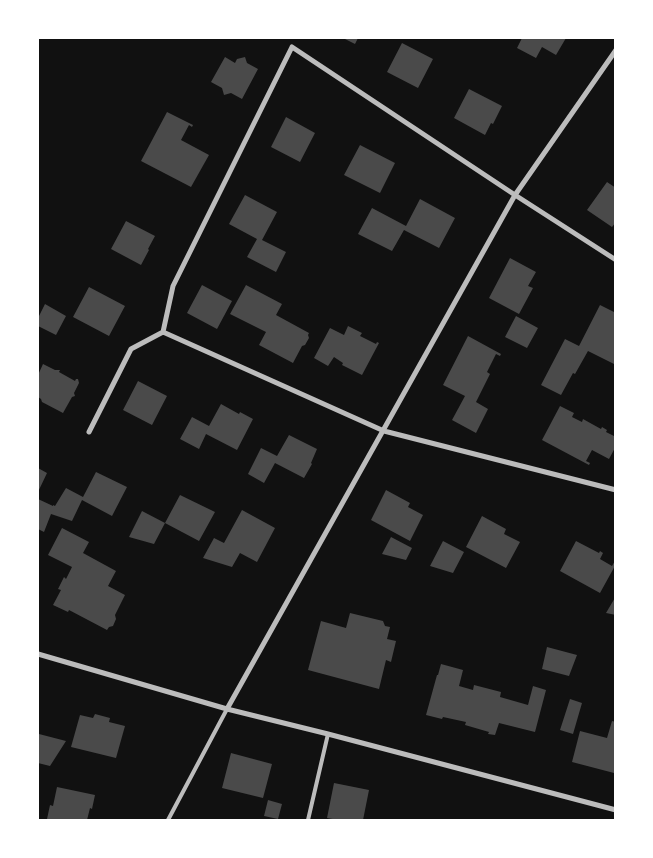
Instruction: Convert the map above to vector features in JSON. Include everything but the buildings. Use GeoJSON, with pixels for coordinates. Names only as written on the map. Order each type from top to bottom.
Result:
{"type":"FeatureCollection","features":[{"type":"Feature","properties":{"kind":"street"},"geometry":{"type":"LineString","coordinates":[[89,432],[131,349],[163,332],[173,286],[292,47],[616,260]]}},
{"type":"Feature","properties":{"kind":"street"},"geometry":{"type":"LineString","coordinates":[[228,709],[515,195],[616,50]]}},
{"type":"Feature","properties":{"kind":"street"},"geometry":{"type":"LineString","coordinates":[[163,332],[384,431],[616,490]]}},
{"type":"Feature","properties":{"kind":"street"},"geometry":{"type":"LineString","coordinates":[[38,654],[228,709],[616,810]]}},
{"type":"Feature","properties":{"kind":"lane"},"geometry":{"type":"LineString","coordinates":[[168,820],[228,709]]}},
{"type":"Feature","properties":{"kind":"lane"},"geometry":{"type":"LineString","coordinates":[[308,820],[328,734]]}}]}
